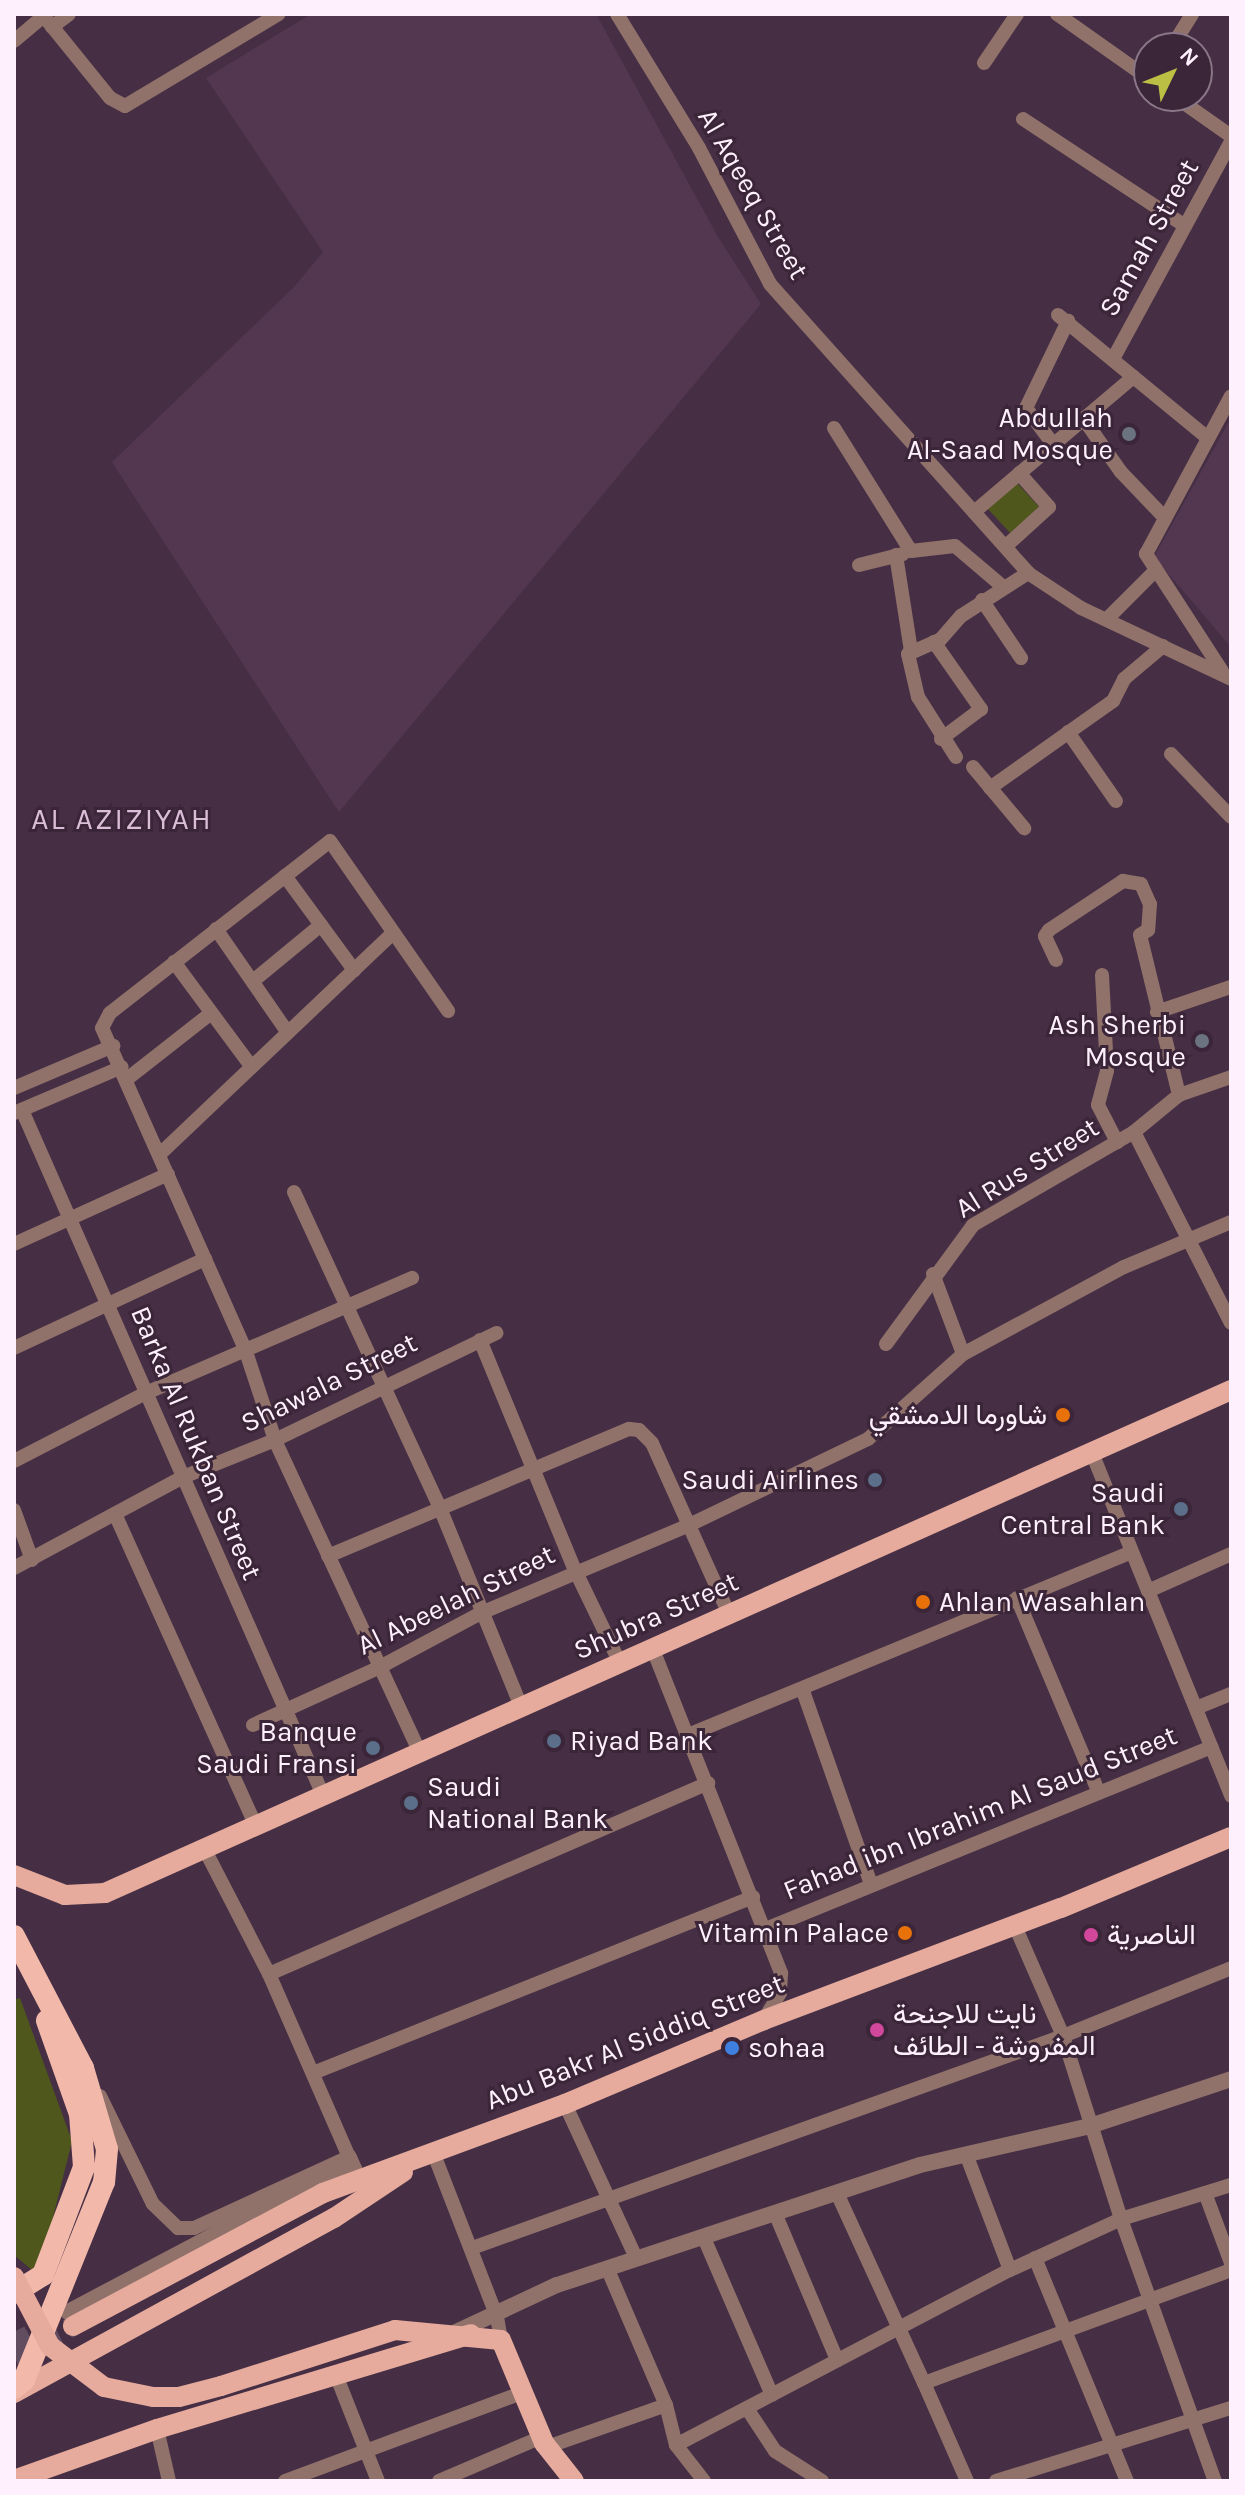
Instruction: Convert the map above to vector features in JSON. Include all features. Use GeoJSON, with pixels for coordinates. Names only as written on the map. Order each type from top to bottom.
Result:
{"type":"FeatureCollection","features":[{"type":"Feature","properties":{"kind":"highway"},"geometry":{"type":"LineString","coordinates":[[14,1936],[45,1988],[83,2068],[107,2149],[104,2182],[45,2319],[24,2380],[14,2388]]}},
{"type":"Feature","properties":{"kind":"highway"},"geometry":{"type":"LineString","coordinates":[[14,2293],[43,2275],[84,2167],[80,2114],[47,2023],[45,1988]]}},
{"type":"Feature","properties":{"kind":"highway"},"geometry":{"type":"LineString","coordinates":[[14,2347],[20,2368],[14,2388]]}},
{"type":"Feature","properties":{"kind":"main road","name":"Shubra Street"},"geometry":{"type":"LineString","coordinates":[[14,1875],[65,1895],[105,1893],[323,1795],[421,1755],[652,1647],[1231,1390]]}},
{"type":"Feature","properties":{"kind":"main road","name":"Abu Bakr Al Siddiq Street"},"geometry":{"type":"LineString","coordinates":[[70,2319],[323,2193],[565,2104],[764,2020],[1015,1926],[1231,1837]]}},
{"type":"Feature","properties":{"kind":"main road"},"geometry":{"type":"LineString","coordinates":[[14,2388],[334,2218],[433,2152]]}},
{"type":"Feature","properties":{"kind":"main road"},"geometry":{"type":"LineString","coordinates":[[14,2277],[50,2346],[104,2387],[153,2397],[221,2386],[395,2330],[463,2333],[501,2340],[519,2394],[567,2479]]}},
{"type":"Feature","properties":{"kind":"main road"},"geometry":{"type":"LineString","coordinates":[[14,2480],[157,2429],[463,2333]]}},
{"type":"Feature","properties":{"kind":"street"},"geometry":{"type":"LineString","coordinates":[[14,41],[46,19],[69,14]]}},
{"type":"Feature","properties":{"kind":"street"},"geometry":{"type":"LineString","coordinates":[[46,19],[110,98],[125,106],[279,14]]}},
{"type":"Feature","properties":{"kind":"street","name":"Al Aqeeq Street"},"geometry":{"type":"LineString","coordinates":[[617,14],[699,148],[770,284],[1028,573],[1081,608],[1226,675]]}},
{"type":"Feature","properties":{"kind":"street"},"geometry":{"type":"LineString","coordinates":[[984,63],[1017,14]]}},
{"type":"Feature","properties":{"kind":"street"},"geometry":{"type":"LineString","coordinates":[[1057,14],[1133,68]]}},
{"type":"Feature","properties":{"kind":"street"},"geometry":{"type":"LineString","coordinates":[[1181,32],[1192,14]]}},
{"type":"Feature","properties":{"kind":"street"},"geometry":{"type":"LineString","coordinates":[[1195,112],[1231,139]]}},
{"type":"Feature","properties":{"kind":"street"},"geometry":{"type":"LineString","coordinates":[[1023,119],[1185,226]]}},
{"type":"Feature","properties":{"kind":"street","name":"Samah Street"},"geometry":{"type":"LineString","coordinates":[[1113,359],[1231,139]]}},
{"type":"Feature","properties":{"kind":"street"},"geometry":{"type":"LineString","coordinates":[[1053,444],[1026,408],[1063,318],[1208,438]]}},
{"type":"Feature","properties":{"kind":"street"},"geometry":{"type":"LineString","coordinates":[[974,512],[1133,377]]}},
{"type":"Feature","properties":{"kind":"street"},"geometry":{"type":"LineString","coordinates":[[1226,675],[1146,554],[1231,396]]}},
{"type":"Feature","properties":{"kind":"street"},"geometry":{"type":"LineString","coordinates":[[1083,418],[1121,472],[1165,518]]}},
{"type":"Feature","properties":{"kind":"street"},"geometry":{"type":"LineString","coordinates":[[834,428],[911,551]]}},
{"type":"Feature","properties":{"kind":"street"},"geometry":{"type":"LineString","coordinates":[[1006,546],[1049,507],[1019,473]]}},
{"type":"Feature","properties":{"kind":"street"},"geometry":{"type":"LineString","coordinates":[[859,565],[911,551],[955,546],[1002,586]]}},
{"type":"Feature","properties":{"kind":"street"},"geometry":{"type":"LineString","coordinates":[[896,555],[911,651]]}},
{"type":"Feature","properties":{"kind":"street"},"geometry":{"type":"LineString","coordinates":[[1108,618],[1156,570]]}},
{"type":"Feature","properties":{"kind":"street"},"geometry":{"type":"LineString","coordinates":[[956,757],[941,739],[918,697],[907,657],[911,651],[934,642],[1002,586],[1028,573]]}},
{"type":"Feature","properties":{"kind":"street"},"geometry":{"type":"LineString","coordinates":[[982,600],[1021,658]]}},
{"type":"Feature","properties":{"kind":"street"},"geometry":{"type":"LineString","coordinates":[[934,642],[981,705],[979,713],[941,739]]}},
{"type":"Feature","properties":{"kind":"street"},"geometry":{"type":"LineString","coordinates":[[990,788],[1113,701],[1124,679],[1163,646]]}},
{"type":"Feature","properties":{"kind":"street"},"geometry":{"type":"LineString","coordinates":[[1068,732],[1116,801]]}},
{"type":"Feature","properties":{"kind":"street"},"geometry":{"type":"LineString","coordinates":[[1171,754],[1231,817]]}},
{"type":"Feature","properties":{"kind":"street"},"geometry":{"type":"LineString","coordinates":[[973,767],[1024,828]]}},
{"type":"Feature","properties":{"kind":"street"},"geometry":{"type":"LineString","coordinates":[[421,1755],[378,1668],[275,1440],[245,1349],[103,1022],[174,962],[330,841],[391,935],[448,1011]]}},
{"type":"Feature","properties":{"kind":"street"},"geometry":{"type":"LineString","coordinates":[[285,876],[354,970]]}},
{"type":"Feature","properties":{"kind":"street"},"geometry":{"type":"LineString","coordinates":[[1056,960],[1045,936],[1049,930],[1133,880],[1141,884],[1150,904],[1148,930],[1140,935],[1179,1095]]}},
{"type":"Feature","properties":{"kind":"street"},"geometry":{"type":"LineString","coordinates":[[253,981],[321,925]]}},
{"type":"Feature","properties":{"kind":"street"},"geometry":{"type":"LineString","coordinates":[[216,929],[288,1033]]}},
{"type":"Feature","properties":{"kind":"street"},"geometry":{"type":"LineString","coordinates":[[160,1154],[391,935]]}},
{"type":"Feature","properties":{"kind":"street"},"geometry":{"type":"LineString","coordinates":[[174,962],[251,1066]]}},
{"type":"Feature","properties":{"kind":"street"},"geometry":{"type":"LineString","coordinates":[[1102,975],[1107,1071],[1098,1105],[1117,1142]]}},
{"type":"Feature","properties":{"kind":"street"},"geometry":{"type":"LineString","coordinates":[[1157,1012],[1231,987]]}},
{"type":"Feature","properties":{"kind":"street"},"geometry":{"type":"LineString","coordinates":[[18,1112],[124,1073],[210,1014]]}},
{"type":"Feature","properties":{"kind":"street"},"geometry":{"type":"LineString","coordinates":[[14,1088],[113,1046]]}},
{"type":"Feature","properties":{"kind":"street","name":"Al Rus Street"},"geometry":{"type":"LineString","coordinates":[[886,1344],[933,1274],[973,1225],[1134,1132],[1179,1095],[1231,1077]]}},
{"type":"Feature","properties":{"kind":"street","name":"Barka Al Rukban Street"},"geometry":{"type":"LineString","coordinates":[[18,1112],[69,1217],[284,1713],[323,1795]]}},
{"type":"Feature","properties":{"kind":"street"},"geometry":{"type":"LineString","coordinates":[[1134,1132],[1192,1239],[1231,1323]]}},
{"type":"Feature","properties":{"kind":"street"},"geometry":{"type":"LineString","coordinates":[[14,1244],[168,1174]]}},
{"type":"Feature","properties":{"kind":"street"},"geometry":{"type":"LineString","coordinates":[[294,1192],[440,1508],[522,1709]]}},
{"type":"Feature","properties":{"kind":"street","name":"Al Abeelah Street"},"geometry":{"type":"LineString","coordinates":[[253,1725],[378,1668],[481,1613],[575,1570],[685,1527],[868,1439],[963,1354],[1124,1267],[1231,1222]]}},
{"type":"Feature","properties":{"kind":"street"},"geometry":{"type":"LineString","coordinates":[[14,1348],[205,1259]]}},
{"type":"Feature","properties":{"kind":"street"},"geometry":{"type":"LineString","coordinates":[[933,1274],[963,1354]]}},
{"type":"Feature","properties":{"kind":"street"},"geometry":{"type":"LineString","coordinates":[[14,1461],[146,1393],[345,1303],[412,1278]]}},
{"type":"Feature","properties":{"kind":"street","name":"Shawala Street"},"geometry":{"type":"LineString","coordinates":[[14,1568],[183,1477],[275,1440],[383,1385],[496,1333]]}},
{"type":"Feature","properties":{"kind":"street"},"geometry":{"type":"LineString","coordinates":[[480,1340],[536,1469],[575,1570],[620,1663]]}},
{"type":"Feature","properties":{"kind":"street"},"geometry":{"type":"LineString","coordinates":[[328,1556],[629,1429],[639,1430],[652,1443],[685,1527],[729,1614]]}},
{"type":"Feature","properties":{"kind":"street"},"geometry":{"type":"LineString","coordinates":[[1092,1453],[1231,1796]]}},
{"type":"Feature","properties":{"kind":"street"},"geometry":{"type":"LineString","coordinates":[[14,1510],[32,1560]]}},
{"type":"Feature","properties":{"kind":"street"},"geometry":{"type":"LineString","coordinates":[[115,1514],[256,1826]]}},
{"type":"Feature","properties":{"kind":"street"},"geometry":{"type":"LineString","coordinates":[[688,1735],[803,1691],[861,1661],[1132,1552]]}},
{"type":"Feature","properties":{"kind":"street"},"geometry":{"type":"LineString","coordinates":[[1148,1591],[1231,1554]]}},
{"type":"Feature","properties":{"kind":"street"},"geometry":{"type":"LineString","coordinates":[[1017,1598],[1098,1791]]}},
{"type":"Feature","properties":{"kind":"street"},"geometry":{"type":"LineString","coordinates":[[652,1647],[768,1928],[781,1973],[780,1993],[764,2020]]}},
{"type":"Feature","properties":{"kind":"street"},"geometry":{"type":"LineString","coordinates":[[803,1691],[871,1884]]}},
{"type":"Feature","properties":{"kind":"street"},"geometry":{"type":"LineString","coordinates":[[1196,1708],[1231,1694]]}},
{"type":"Feature","properties":{"kind":"street","name":"Fahad ibn Ibrahim Al Saud Street"},"geometry":{"type":"LineString","coordinates":[[768,1928],[1211,1747]]}},
{"type":"Feature","properties":{"kind":"street"},"geometry":{"type":"LineString","coordinates":[[269,1974],[708,1783]]}},
{"type":"Feature","properties":{"kind":"street"},"geometry":{"type":"LineString","coordinates":[[70,2319],[277,2202],[354,2169],[269,1974],[205,1850]]}},
{"type":"Feature","properties":{"kind":"street"},"geometry":{"type":"LineString","coordinates":[[313,2073],[753,1897]]}},
{"type":"Feature","properties":{"kind":"street"},"geometry":{"type":"LineString","coordinates":[[1015,1926],[1063,2036],[1121,2219],[1153,2298],[1215,2481]]}},
{"type":"Feature","properties":{"kind":"street"},"geometry":{"type":"LineString","coordinates":[[472,2248],[612,2202],[1063,2036],[1231,1968]]}},
{"type":"Feature","properties":{"kind":"street"},"geometry":{"type":"LineString","coordinates":[[83,2068],[153,2204],[178,2228],[194,2228],[349,2157]]}},
{"type":"Feature","properties":{"kind":"street"},"geometry":{"type":"LineString","coordinates":[[463,2333],[497,2317],[525,2298],[636,2258],[966,2154],[1090,2126],[1231,2079]]}},
{"type":"Feature","properties":{"kind":"street"},"geometry":{"type":"LineString","coordinates":[[565,2104],[636,2258]]}},
{"type":"Feature","properties":{"kind":"street"},"geometry":{"type":"LineString","coordinates":[[433,2152],[497,2317],[501,2340]]}},
{"type":"Feature","properties":{"kind":"street"},"geometry":{"type":"LineString","coordinates":[[966,2154],[1010,2270]]}},
{"type":"Feature","properties":{"kind":"street"},"geometry":{"type":"LineString","coordinates":[[676,2445],[1035,2258],[1121,2219],[1231,2185]]}},
{"type":"Feature","properties":{"kind":"street"},"geometry":{"type":"LineString","coordinates":[[837,2193],[967,2481]]}},
{"type":"Feature","properties":{"kind":"street"},"geometry":{"type":"LineString","coordinates":[[1205,2193],[1230,2254]]}},
{"type":"Feature","properties":{"kind":"street"},"geometry":{"type":"LineString","coordinates":[[775,2213],[837,2360]]}},
{"type":"Feature","properties":{"kind":"street"},"geometry":{"type":"LineString","coordinates":[[704,2238],[772,2395]]}},
{"type":"Feature","properties":{"kind":"street"},"geometry":{"type":"LineString","coordinates":[[1035,2258],[1127,2481]]}},
{"type":"Feature","properties":{"kind":"street"},"geometry":{"type":"LineString","coordinates":[[608,2270],[666,2405],[676,2445],[704,2481]]}},
{"type":"Feature","properties":{"kind":"street"},"geometry":{"type":"LineString","coordinates":[[924,2383],[1231,2270]]}},
{"type":"Feature","properties":{"kind":"street"},"geometry":{"type":"LineString","coordinates":[[336,2375],[378,2481]]}},
{"type":"Feature","properties":{"kind":"street"},"geometry":{"type":"LineString","coordinates":[[285,2481],[519,2394]]}},
{"type":"Feature","properties":{"kind":"street"},"geometry":{"type":"LineString","coordinates":[[439,2481],[546,2442],[666,2405]]}},
{"type":"Feature","properties":{"kind":"street"},"geometry":{"type":"LineString","coordinates":[[996,2481],[1113,2441],[1231,2408]]}},
{"type":"Feature","properties":{"kind":"street"},"geometry":{"type":"LineString","coordinates":[[748,2410],[775,2451],[822,2481]]}},
{"type":"Feature","properties":{"kind":"street"},"geometry":{"type":"LineString","coordinates":[[157,2429],[169,2481]]}},
{"type":"Feature","properties":{"kind":"shaded area"},"geometry":{"type":"Polygon","coordinates":[[[311,14],[596,14],[718,237],[761,304],[339,812],[112,462],[295,286],[323,252],[206,78],[311,14]]]}},
{"type":"Feature","properties":{"kind":"shaded area"},"geometry":{"type":"Polygon","coordinates":[[[1231,418],[1231,647],[1154,557],[1231,418]]]}},
{"type":"Feature","properties":{"kind":"green space"},"geometry":{"type":"Polygon","coordinates":[[[1016,482],[1039,507],[1011,533],[987,509],[1016,482]]]}},
{"type":"Feature","properties":{"kind":"green space"},"geometry":{"type":"Polygon","coordinates":[[[20,1998],[72,2141],[43,2258],[32,2270],[14,2255],[14,2000],[20,1998]]]}},
{"type":"Feature","properties":{"kind":"tunnel"},"geometry":{"type":"LineString","coordinates":[[14,2341],[49,2322]]}},
{"type":"Feature","properties":{"kind":"tunnel"},"geometry":{"type":"LineString","coordinates":[[14,2357],[73,2326]]}},
{"type":"Feature","properties":{"kind":"place","name":"Abdullah Al-Saad Mosque"},"geometry":{"type":"Point","coordinates":[1129,434]}},
{"type":"Feature","properties":{"kind":"place","name":"Ash Sherbi Mosque"},"geometry":{"type":"Point","coordinates":[1202,1041]}},
{"type":"Feature","properties":{"kind":"place","name":"شاورما الدمشقي"},"geometry":{"type":"Point","coordinates":[1063,1415]}},
{"type":"Feature","properties":{"kind":"place","name":"Saudi Airlines"},"geometry":{"type":"Point","coordinates":[875,1480]}},
{"type":"Feature","properties":{"kind":"place","name":"Saudi Central Bank"},"geometry":{"type":"Point","coordinates":[1181,1509]}},
{"type":"Feature","properties":{"kind":"place","name":"Ahlan Wasahlan"},"geometry":{"type":"Point","coordinates":[923,1602]}},
{"type":"Feature","properties":{"kind":"place","name":"Riyad Bank"},"geometry":{"type":"Point","coordinates":[554,1741]}},
{"type":"Feature","properties":{"kind":"place","name":"Banque Saudi Fransi"},"geometry":{"type":"Point","coordinates":[373,1748]}},
{"type":"Feature","properties":{"kind":"place","name":"Saudi National Bank"},"geometry":{"type":"Point","coordinates":[411,1803]}},
{"type":"Feature","properties":{"kind":"place","name":"Vitamin Palace"},"geometry":{"type":"Point","coordinates":[905,1933]}},
{"type":"Feature","properties":{"kind":"place","name":"الناصرية"},"geometry":{"type":"Point","coordinates":[1091,1935]}},
{"type":"Feature","properties":{"kind":"place","name":"نايت للاجنحة المفروشة - الطائف"},"geometry":{"type":"Point","coordinates":[877,2030]}},
{"type":"Feature","properties":{"kind":"place","name":"sohaa"},"geometry":{"type":"Point","coordinates":[732,2048]}},
{"type":"Feature","properties":{"kind":"district","name":"AL AZIZIYAH"},"geometry":{"type":"Point","coordinates":[122,819]}}]}
